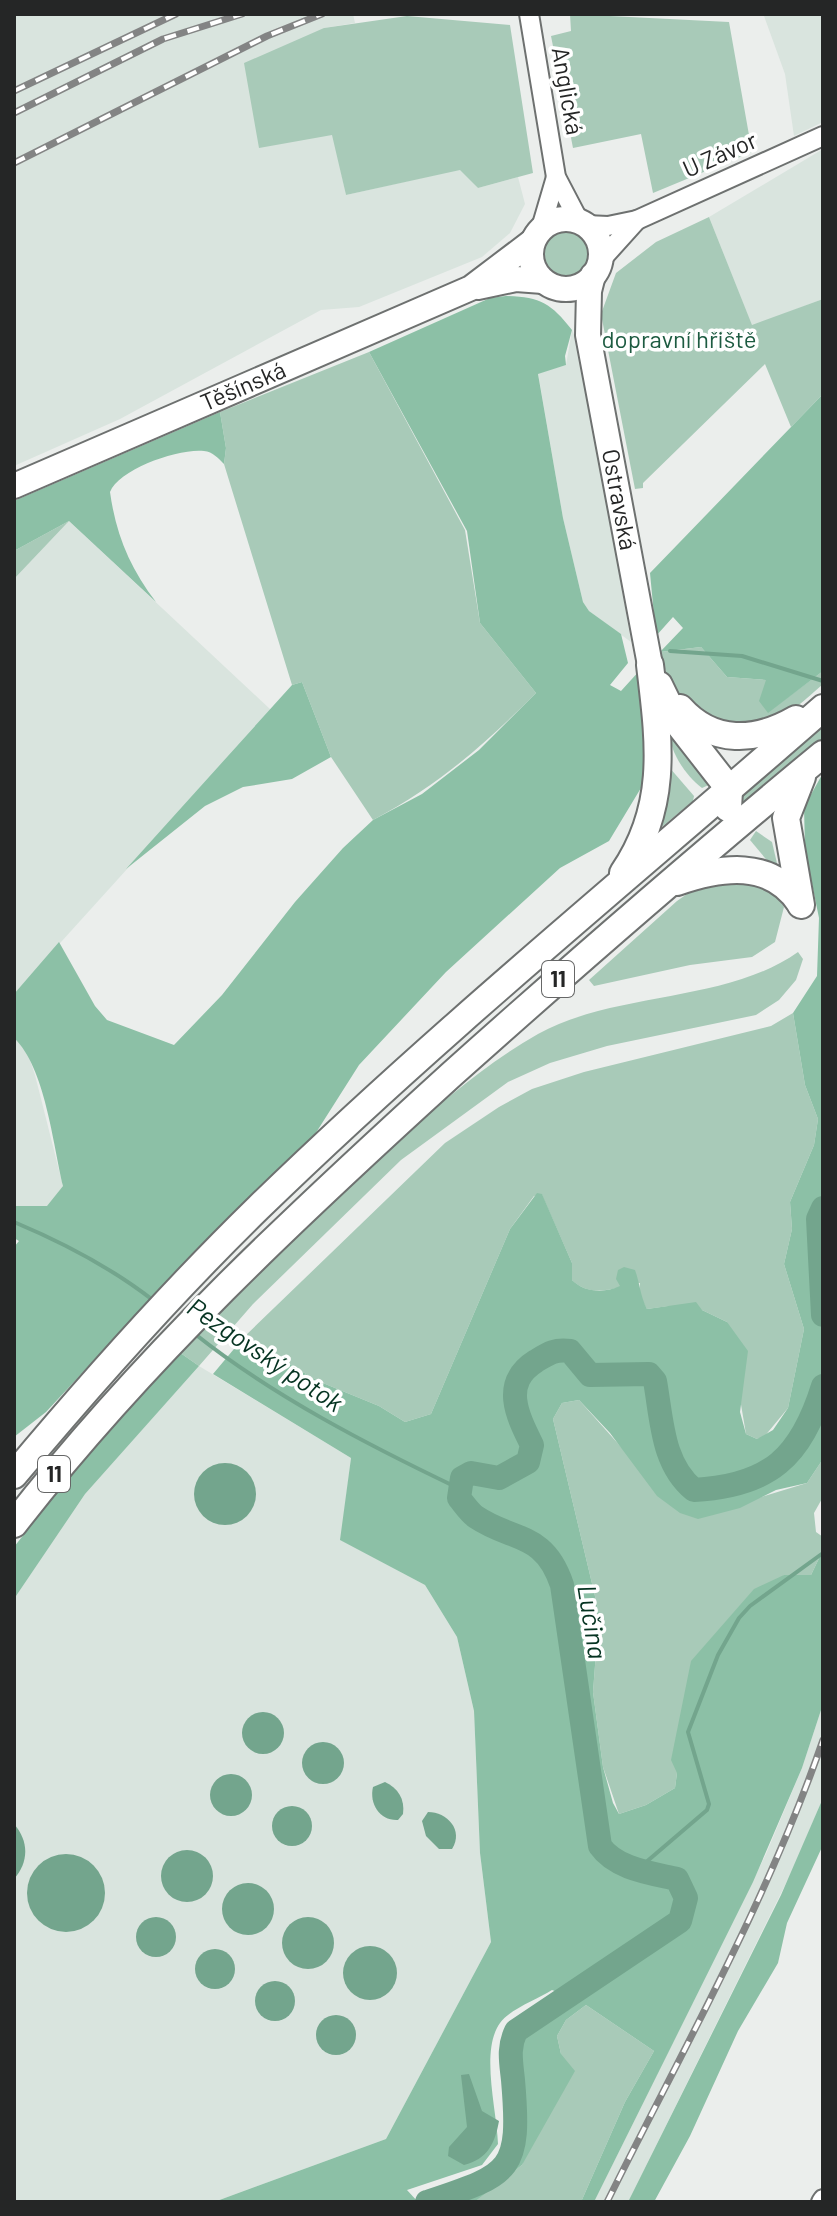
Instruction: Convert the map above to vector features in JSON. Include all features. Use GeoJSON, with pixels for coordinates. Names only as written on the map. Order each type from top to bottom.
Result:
{"type":"FeatureCollection","features":[{"type":"Feature","properties":{"kind":"highway"},"geometry":{"type":"LineString","coordinates":[[653,671],[696,723],[715,733],[738,738],[773,731],[823,705]]}},
{"type":"Feature","properties":{"kind":"highway"},"geometry":{"type":"LineString","coordinates":[[653,671],[677,722],[729,791],[729,806],[723,821],[666,886]]}},
{"type":"Feature","properties":{"kind":"highway"},"geometry":{"type":"LineString","coordinates":[[594,908],[624,871],[651,822],[657,749],[653,671]]}},
{"type":"Feature","properties":{"kind":"highway","name":"11"},"geometry":{"type":"LineString","coordinates":[[14,1475],[163,1306],[258,1209],[823,705]]}},
{"type":"Feature","properties":{"kind":"highway"},"geometry":{"type":"LineString","coordinates":[[666,886],[703,873],[738,869],[775,878],[801,905],[786,818],[799,781],[823,754]]}},
{"type":"Feature","properties":{"kind":"highway","name":"11"},"geometry":{"type":"LineString","coordinates":[[14,1524],[96,1426],[278,1232],[547,988],[823,754]]}},
{"type":"Feature","properties":{"kind":"main road"},"geometry":{"type":"LineString","coordinates":[[557,220],[583,223],[598,241],[597,268],[576,287],[549,284],[532,263],[537,235],[557,220]]}},
{"type":"Feature","properties":{"kind":"main road","name":"Těšínská"},"geometry":{"type":"LineString","coordinates":[[471,288],[537,235]]}},
{"type":"Feature","properties":{"kind":"main road","name":"Ostravská"},"geometry":{"type":"LineString","coordinates":[[597,268],[589,291],[588,335],[653,671]]}},
{"type":"Feature","properties":{"kind":"main road","name":"Těšínská"},"geometry":{"type":"LineString","coordinates":[[14,486],[471,288],[516,279],[549,284]]}},
{"type":"Feature","properties":{"kind":"main road","name":"Ostravská"},"geometry":{"type":"LineString","coordinates":[[549,284],[588,335]]}},
{"type":"Feature","properties":{"kind":"street","name":"Anglická"},"geometry":{"type":"LineString","coordinates":[[529,14],[556,177],[583,223]]}},
{"type":"Feature","properties":{"kind":"street","name":"U Závor"},"geometry":{"type":"LineString","coordinates":[[583,223],[608,226],[637,220],[823,136]]}},
{"type":"Feature","properties":{"kind":"street","name":"Anglická"},"geometry":{"type":"LineString","coordinates":[[537,235],[556,177]]}},
{"type":"Feature","properties":{"kind":"street","name":"U Závor"},"geometry":{"type":"LineString","coordinates":[[597,268],[637,220]]}},
{"type":"Feature","properties":{"kind":"shaded area"},"geometry":{"type":"Polygon","coordinates":[[[14,14],[353,14],[355,23],[324,28],[333,135],[346,195],[461,169],[478,188],[518,177],[525,204],[510,233],[482,257],[359,307],[321,310],[120,419],[14,466],[14,14]]]}},
{"type":"Feature","properties":{"kind":"shaded area"},"geometry":{"type":"Polygon","coordinates":[[[823,14],[823,122],[794,136],[785,74],[764,16],[823,14]]]}},
{"type":"Feature","properties":{"kind":"shaded area"},"geometry":{"type":"Polygon","coordinates":[[[823,149],[823,299],[752,326],[709,217],[823,149]]]}},
{"type":"Feature","properties":{"kind":"shaded area"},"geometry":{"type":"Polygon","coordinates":[[[506,296],[544,303],[558,313],[572,330],[565,356],[566,365],[538,374],[563,518],[583,602],[589,611],[621,634],[628,663],[610,685],[621,691],[641,669],[650,773],[609,841],[560,868],[446,972],[359,1065],[312,1139],[138,1313],[46,1412],[14,1437],[14,1247],[19,1241],[14,1238],[14,1206],[47,1206],[63,1186],[40,1086],[25,1051],[14,1038],[14,994],[59,942],[95,1006],[107,1020],[174,1045],[222,995],[295,902],[343,848],[373,820],[422,794],[479,750],[536,693],[480,623],[467,531],[369,352],[490,298],[506,296]]]}},
{"type":"Feature","properties":{"kind":"shaded area"},"geometry":{"type":"Polygon","coordinates":[[[572,330],[581,349],[631,642],[589,611],[583,602],[563,518],[538,373],[566,365],[572,330]]]}},
{"type":"Feature","properties":{"kind":"shaded area"},"geometry":{"type":"Polygon","coordinates":[[[823,394],[823,671],[768,713],[759,701],[766,680],[727,677],[701,647],[660,652],[683,628],[673,617],[656,636],[650,573],[823,394]]]}},
{"type":"Feature","properties":{"kind":"shaded area"},"geometry":{"type":"Polygon","coordinates":[[[220,412],[226,448],[224,464],[207,452],[180,453],[137,468],[125,475],[110,492],[116,523],[126,550],[156,602],[69,521],[14,551],[14,501],[220,412]]]}},
{"type":"Feature","properties":{"kind":"shaded area"},"geometry":{"type":"Polygon","coordinates":[[[69,521],[271,710],[14,994],[14,579],[69,521]]]}},
{"type":"Feature","properties":{"kind":"shaded area"},"geometry":{"type":"Polygon","coordinates":[[[302,682],[331,757],[292,779],[243,787],[205,806],[126,869],[292,685],[302,682]]]}},
{"type":"Feature","properties":{"kind":"shaded area"},"geometry":{"type":"Polygon","coordinates":[[[823,773],[823,1459],[807,1483],[776,1490],[740,1508],[698,1519],[680,1513],[657,1496],[610,1433],[579,1400],[562,1403],[553,1419],[599,1613],[593,1692],[603,1767],[619,1814],[646,1805],[675,1788],[677,1773],[671,1760],[691,1661],[754,1589],[784,1575],[811,1575],[823,1550],[823,1704],[802,1768],[753,1882],[594,2202],[581,2202],[625,2102],[654,2051],[586,2005],[566,2020],[557,2036],[561,2054],[575,2071],[522,2165],[474,2202],[442,2202],[485,2186],[511,2165],[522,2134],[515,2049],[526,2030],[573,1998],[552,1990],[510,2013],[494,2035],[490,2065],[498,2144],[482,2165],[407,2190],[418,2202],[214,2202],[386,2139],[491,1942],[480,1853],[474,1711],[457,1637],[425,1585],[340,1540],[351,1458],[213,1374],[244,1337],[318,1381],[379,1406],[405,1422],[431,1414],[510,1229],[537,1193],[542,1194],[572,1263],[572,1280],[577,1284],[602,1291],[620,1286],[616,1279],[618,1270],[624,1267],[635,1270],[647,1309],[696,1302],[702,1310],[727,1322],[748,1351],[740,1412],[746,1434],[757,1439],[773,1430],[788,1408],[804,1329],[784,1264],[792,1229],[790,1202],[814,1145],[818,1119],[805,1085],[793,1013],[817,976],[819,918],[805,849],[804,807],[823,773]]]}},
{"type":"Feature","properties":{"kind":"shaded area"},"geometry":{"type":"Polygon","coordinates":[[[14,1038],[26,1048],[35,1075],[63,1186],[48,1206],[14,1206],[14,1038]]]}},
{"type":"Feature","properties":{"kind":"shaded area"},"geometry":{"type":"Polygon","coordinates":[[[179,1352],[199,1366],[85,1494],[14,1599],[14,1547],[111,1424],[179,1352]]]}},
{"type":"Feature","properties":{"kind":"shaded area"},"geometry":{"type":"Polygon","coordinates":[[[199,1366],[351,1458],[341,1540],[425,1585],[457,1637],[474,1711],[480,1853],[491,1942],[386,2139],[214,2202],[14,2202],[14,1599],[84,1494],[199,1366]]]}},
{"type":"Feature","properties":{"kind":"shaded area"},"geometry":{"type":"Polygon","coordinates":[[[225,1463],[237,1465],[247,1472],[254,1482],[254,1506],[247,1516],[237,1523],[225,1525],[213,1523],[203,1516],[196,1506],[194,1494],[196,1482],[203,1472],[213,1465],[225,1463]]]}},
{"type":"Feature","properties":{"kind":"shaded area"},"geometry":{"type":"Polygon","coordinates":[[[823,1704],[823,1798],[794,1867],[628,2202],[594,2202],[766,1854],[802,1768],[823,1704]]]}},
{"type":"Feature","properties":{"kind":"shaded area"},"geometry":{"type":"Polygon","coordinates":[[[263,1712],[278,1718],[284,1733],[278,1748],[263,1754],[248,1748],[242,1733],[248,1718],[263,1712]]]}},
{"type":"Feature","properties":{"kind":"shaded area"},"geometry":{"type":"Polygon","coordinates":[[[323,1742],[338,1748],[344,1763],[338,1778],[323,1784],[308,1778],[302,1763],[308,1748],[323,1742]]]}},
{"type":"Feature","properties":{"kind":"shaded area"},"geometry":{"type":"Polygon","coordinates":[[[231,1774],[246,1780],[252,1795],[246,1810],[231,1816],[216,1810],[210,1795],[216,1780],[231,1774]]]}},
{"type":"Feature","properties":{"kind":"shaded area"},"geometry":{"type":"Polygon","coordinates":[[[385,1782],[394,1787],[402,1799],[403,1814],[398,1820],[386,1818],[374,1805],[373,1787],[385,1782]]]}},
{"type":"Feature","properties":{"kind":"shaded area"},"geometry":{"type":"Polygon","coordinates":[[[823,1798],[823,1845],[787,1923],[778,1963],[738,2031],[690,2136],[654,2202],[628,2202],[781,1895],[823,1798]]]}},
{"type":"Feature","properties":{"kind":"shaded area"},"geometry":{"type":"Polygon","coordinates":[[[292,1806],[306,1812],[312,1826],[306,1840],[292,1846],[278,1840],[272,1826],[278,1812],[292,1806]]]}},
{"type":"Feature","properties":{"kind":"shaded area"},"geometry":{"type":"Polygon","coordinates":[[[428,1812],[441,1815],[452,1823],[456,1835],[452,1849],[439,1849],[426,1836],[422,1821],[428,1812]]]}},
{"type":"Feature","properties":{"kind":"shaded area"},"geometry":{"type":"Polygon","coordinates":[[[14,1824],[25,1844],[25,1859],[14,1879],[14,1824]]]}},
{"type":"Feature","properties":{"kind":"shaded area"},"geometry":{"type":"Polygon","coordinates":[[[187,1850],[205,1858],[213,1876],[205,1894],[187,1902],[169,1894],[161,1876],[169,1858],[187,1850]]]}},
{"type":"Feature","properties":{"kind":"shaded area"},"geometry":{"type":"Polygon","coordinates":[[[66,1854],[81,1857],[98,1871],[105,1893],[102,1908],[88,1925],[66,1932],[51,1929],[34,1915],[27,1893],[30,1878],[44,1861],[66,1854]]]}},
{"type":"Feature","properties":{"kind":"shaded area"},"geometry":{"type":"Polygon","coordinates":[[[248,1883],[266,1891],[274,1909],[266,1927],[248,1935],[230,1927],[222,1909],[230,1891],[248,1883]]]}},
{"type":"Feature","properties":{"kind":"shaded area"},"geometry":{"type":"Polygon","coordinates":[[[156,1917],[170,1923],[176,1937],[170,1951],[156,1957],[142,1951],[136,1937],[142,1923],[156,1917]]]}},
{"type":"Feature","properties":{"kind":"shaded area"},"geometry":{"type":"Polygon","coordinates":[[[308,1917],[326,1925],[334,1943],[326,1961],[308,1969],[290,1961],[282,1943],[290,1925],[308,1917]]]}},
{"type":"Feature","properties":{"kind":"shaded area"},"geometry":{"type":"Polygon","coordinates":[[[370,1946],[389,1954],[397,1973],[389,1992],[370,2000],[351,1992],[343,1973],[351,1954],[370,1946]]]}},
{"type":"Feature","properties":{"kind":"shaded area"},"geometry":{"type":"Polygon","coordinates":[[[215,1949],[229,1955],[235,1969],[229,1983],[215,1989],[201,1983],[195,1969],[201,1955],[215,1949]]]}},
{"type":"Feature","properties":{"kind":"shaded area"},"geometry":{"type":"Polygon","coordinates":[[[275,1981],[289,1987],[295,2001],[289,2015],[275,2021],[261,2015],[255,2001],[261,1987],[275,1981]]]}},
{"type":"Feature","properties":{"kind":"shaded area"},"geometry":{"type":"Polygon","coordinates":[[[336,2015],[350,2021],[356,2035],[350,2049],[336,2055],[322,2049],[316,2035],[322,2021],[336,2015]]]}},
{"type":"Feature","properties":{"kind":"shaded area"},"geometry":{"type":"Polygon","coordinates":[[[469,2074],[482,2111],[499,2121],[489,2149],[479,2159],[464,2165],[448,2156],[449,2147],[467,2127],[461,2075],[469,2074]]]}},
{"type":"Feature","properties":{"kind":"green space"},"geometry":{"type":"Polygon","coordinates":[[[570,14],[729,22],[752,152],[653,193],[641,134],[573,148],[551,36],[571,31],[570,14]]]}},
{"type":"Feature","properties":{"kind":"green space"},"geometry":{"type":"Polygon","coordinates":[[[407,16],[510,25],[533,173],[478,188],[460,170],[346,195],[332,135],[259,148],[244,63],[324,28],[407,16]]]}},
{"type":"Feature","properties":{"kind":"green space","name":"dopravní hřiště"},"geometry":{"type":"Polygon","coordinates":[[[709,217],[752,325],[823,299],[823,394],[791,427],[765,364],[643,483],[643,488],[635,489],[601,314],[616,273],[656,242],[709,217]]]}},
{"type":"Feature","properties":{"kind":"green space"},"geometry":{"type":"Polygon","coordinates":[[[565,229],[583,236],[590,254],[583,272],[565,279],[547,272],[540,254],[547,236],[565,229]]]}},
{"type":"Feature","properties":{"kind":"green space"},"geometry":{"type":"Polygon","coordinates":[[[369,352],[465,530],[480,623],[536,693],[460,763],[419,793],[373,820],[331,757],[302,682],[292,685],[224,464],[226,448],[220,412],[369,352]]]}},
{"type":"Feature","properties":{"kind":"green space"},"geometry":{"type":"Polygon","coordinates":[[[69,521],[14,579],[14,551],[69,521]]]}},
{"type":"Feature","properties":{"kind":"green space"},"geometry":{"type":"Polygon","coordinates":[[[701,647],[727,677],[766,680],[768,712],[823,671],[823,684],[789,712],[766,723],[729,725],[712,720],[684,701],[666,671],[660,652],[701,647]]]}},
{"type":"Feature","properties":{"kind":"green space"},"geometry":{"type":"Polygon","coordinates":[[[823,718],[823,739],[741,810],[739,793],[823,718]]]}},
{"type":"Feature","properties":{"kind":"green space"},"geometry":{"type":"Polygon","coordinates":[[[670,729],[713,783],[702,788],[684,769],[672,745],[670,729]]]}},
{"type":"Feature","properties":{"kind":"green space"},"geometry":{"type":"Polygon","coordinates":[[[669,767],[694,796],[693,801],[651,836],[669,767]]]}},
{"type":"Feature","properties":{"kind":"green space"},"geometry":{"type":"Polygon","coordinates":[[[756,831],[772,842],[780,876],[750,840],[756,831]]]}},
{"type":"Feature","properties":{"kind":"green space"},"geometry":{"type":"Polygon","coordinates":[[[707,880],[741,880],[760,884],[776,896],[784,907],[775,942],[752,957],[690,965],[594,986],[589,980],[677,901],[707,880]]]}},
{"type":"Feature","properties":{"kind":"green space"},"geometry":{"type":"Polygon","coordinates":[[[798,952],[803,959],[796,980],[779,1000],[756,1015],[607,1046],[550,1063],[508,1082],[401,1160],[253,1304],[199,1366],[179,1352],[393,1145],[499,1058],[538,1034],[569,1020],[738,980],[798,952]]]}},
{"type":"Feature","properties":{"kind":"green space"},"geometry":{"type":"Polygon","coordinates":[[[793,1013],[805,1085],[818,1119],[814,1145],[790,1202],[792,1229],[784,1264],[804,1329],[788,1408],[764,1437],[757,1439],[746,1434],[727,1322],[702,1310],[669,1306],[647,1309],[639,1295],[640,1283],[596,1291],[580,1286],[572,1280],[572,1263],[542,1195],[534,1196],[510,1229],[431,1414],[405,1422],[379,1406],[318,1381],[244,1337],[445,1143],[499,1107],[532,1089],[584,1072],[771,1026],[793,1013]]]}},
{"type":"Feature","properties":{"kind":"green space"},"geometry":{"type":"Polygon","coordinates":[[[579,1400],[630,1457],[758,1498],[807,1483],[823,1459],[823,1497],[814,1513],[816,1532],[823,1537],[823,1550],[811,1575],[784,1575],[677,1773],[675,1788],[646,1805],[619,1814],[603,1767],[593,1692],[599,1613],[553,1419],[562,1403],[579,1400]]]}},
{"type":"Feature","properties":{"kind":"green space"},"geometry":{"type":"Polygon","coordinates":[[[586,2005],[654,2051],[625,2102],[581,2202],[472,2202],[522,2165],[561,2054],[557,2036],[566,2020],[586,2005]]]}},
{"type":"Feature","properties":{"kind":"waterway"},"geometry":{"type":"LineString","coordinates":[[670,651],[742,656],[823,681]]}},
{"type":"Feature","properties":{"kind":"waterway","name":"Lučina"},"geometry":{"type":"LineString","coordinates":[[823,1208],[818,1219],[823,1315]]}},
{"type":"Feature","properties":{"kind":"waterway","name":"Pezgovský potok"},"geometry":{"type":"LineString","coordinates":[[14,1222],[87,1257],[154,1301]]}},
{"type":"Feature","properties":{"kind":"waterway","name":"Pezgovský potok"},"geometry":{"type":"LineString","coordinates":[[195,1334],[289,1399],[390,1455],[458,1488]]}},
{"type":"Feature","properties":{"kind":"waterway","name":"Lučina"},"geometry":{"type":"LineString","coordinates":[[427,2202],[493,2175],[504,2165],[511,2152],[515,2134],[511,2055],[516,2031],[680,1921],[686,1898],[677,1879],[625,1865],[600,1846],[562,1585],[555,1568],[537,1546],[490,1525],[472,1513],[459,1498],[462,1478],[471,1473],[499,1478],[528,1462],[532,1445],[517,1411],[515,1389],[525,1370],[556,1351],[570,1351],[590,1375],[649,1374],[655,1381],[669,1454],[683,1479],[694,1490],[743,1482],[779,1463],[804,1432],[823,1386]]}},
{"type":"Feature","properties":{"kind":"waterway"},"geometry":{"type":"LineString","coordinates":[[638,1869],[707,1810],[709,1804],[688,1732],[718,1655],[739,1618],[750,1606],[823,1553]]}},
{"type":"Feature","properties":{"kind":"railway"},"geometry":{"type":"LineString","coordinates":[[14,91],[176,14]]}},
{"type":"Feature","properties":{"kind":"railway"},"geometry":{"type":"LineString","coordinates":[[14,113],[163,39],[242,14]]}},
{"type":"Feature","properties":{"kind":"railway"},"geometry":{"type":"LineString","coordinates":[[14,163],[267,36],[322,14]]}},
{"type":"Feature","properties":{"kind":"railway"},"geometry":{"type":"LineString","coordinates":[[607,2202],[750,1917],[801,1800],[823,1740]]}}]}
